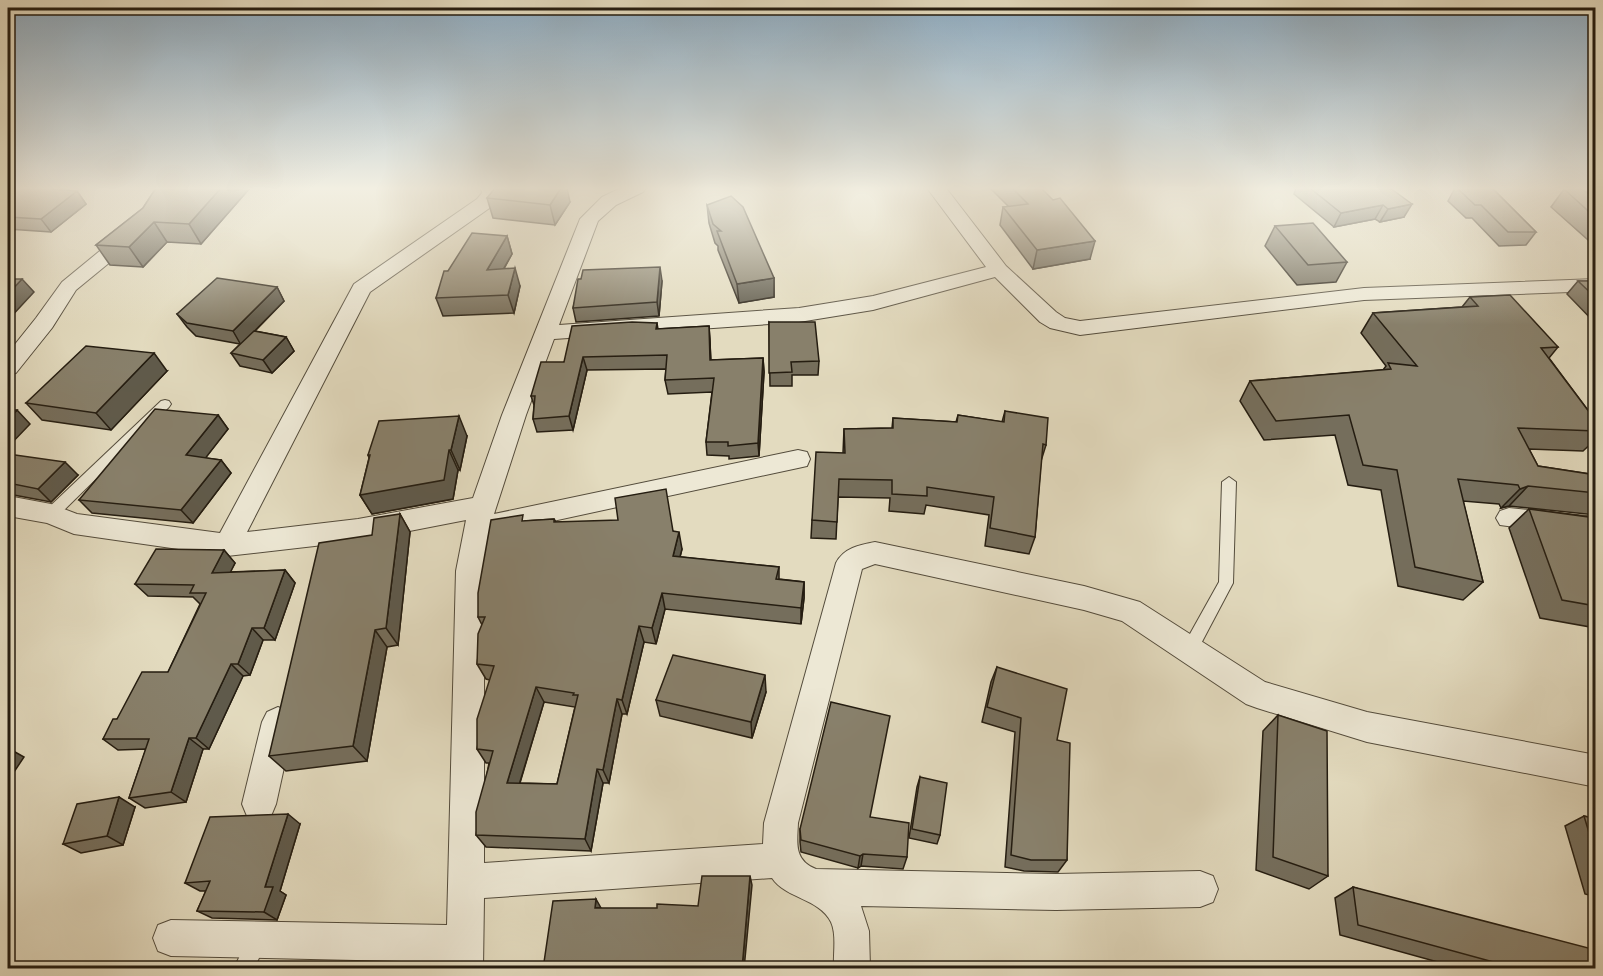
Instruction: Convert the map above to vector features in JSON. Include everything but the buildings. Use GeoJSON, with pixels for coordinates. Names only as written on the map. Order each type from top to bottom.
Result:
{"type":"FeatureCollection","features":[{"type":"Feature","properties":{"kind":"street"},"geometry":{"type":"LineString","coordinates":[[8,368],[44,323],[69,286],[133,234]]}},
{"type":"Feature","properties":{"kind":"street"},"geometry":{"type":"LineString","coordinates":[[227,545],[362,289],[374,278],[439,234]]}},
{"type":"Feature","properties":{"kind":"street"},"geometry":{"type":"LineString","coordinates":[[171,938],[251,954],[465,956],[470,571],[480,517],[514,415],[584,234]]}},
{"type":"Feature","properties":{"kind":"street"},"geometry":{"type":"LineString","coordinates":[[971,234],[999,270],[1048,317],[1058,323],[1080,328],[1364,294],[1596,285]]}},
{"type":"Feature","properties":{"kind":"street"},"geometry":{"type":"LineString","coordinates":[[546,333],[799,315],[873,303],[999,270]]}},
{"type":"Feature","properties":{"kind":"street"},"geometry":{"type":"LineString","coordinates":[[13,513],[51,514],[74,524],[227,545],[480,517],[798,459]]}},
{"type":"Feature","properties":{"kind":"street"},"geometry":{"type":"LineString","coordinates":[[1509,518],[1596,528]]}},
{"type":"Feature","properties":{"kind":"street"},"geometry":{"type":"LineString","coordinates":[[314,568],[322,534]]}},
{"type":"Feature","properties":{"kind":"street"},"geometry":{"type":"LineString","coordinates":[[852,969],[852,929],[843,909],[831,896],[789,874],[781,860],[778,844],[781,823],[850,563],[861,556],[875,553],[1084,598],[1130,611],[1257,694],[1367,727],[1596,771]]}},
{"type":"Feature","properties":{"kind":"street"},"geometry":{"type":"LineString","coordinates":[[259,804],[285,691]]}},
{"type":"Feature","properties":{"kind":"street"},"geometry":{"type":"LineString","coordinates":[[467,882],[781,860]]}},
{"type":"Feature","properties":{"kind":"street"},"geometry":{"type":"LineString","coordinates":[[811,886],[1056,892],[1200,889]]}},
{"type":"Feature","properties":{"kind":"lane"},"geometry":{"type":"LineString","coordinates":[[51,514],[165,404]]}},
{"type":"Feature","properties":{"kind":"lane"},"geometry":{"type":"LineString","coordinates":[[1189,650],[1226,583],[1229,482]]}}]}
